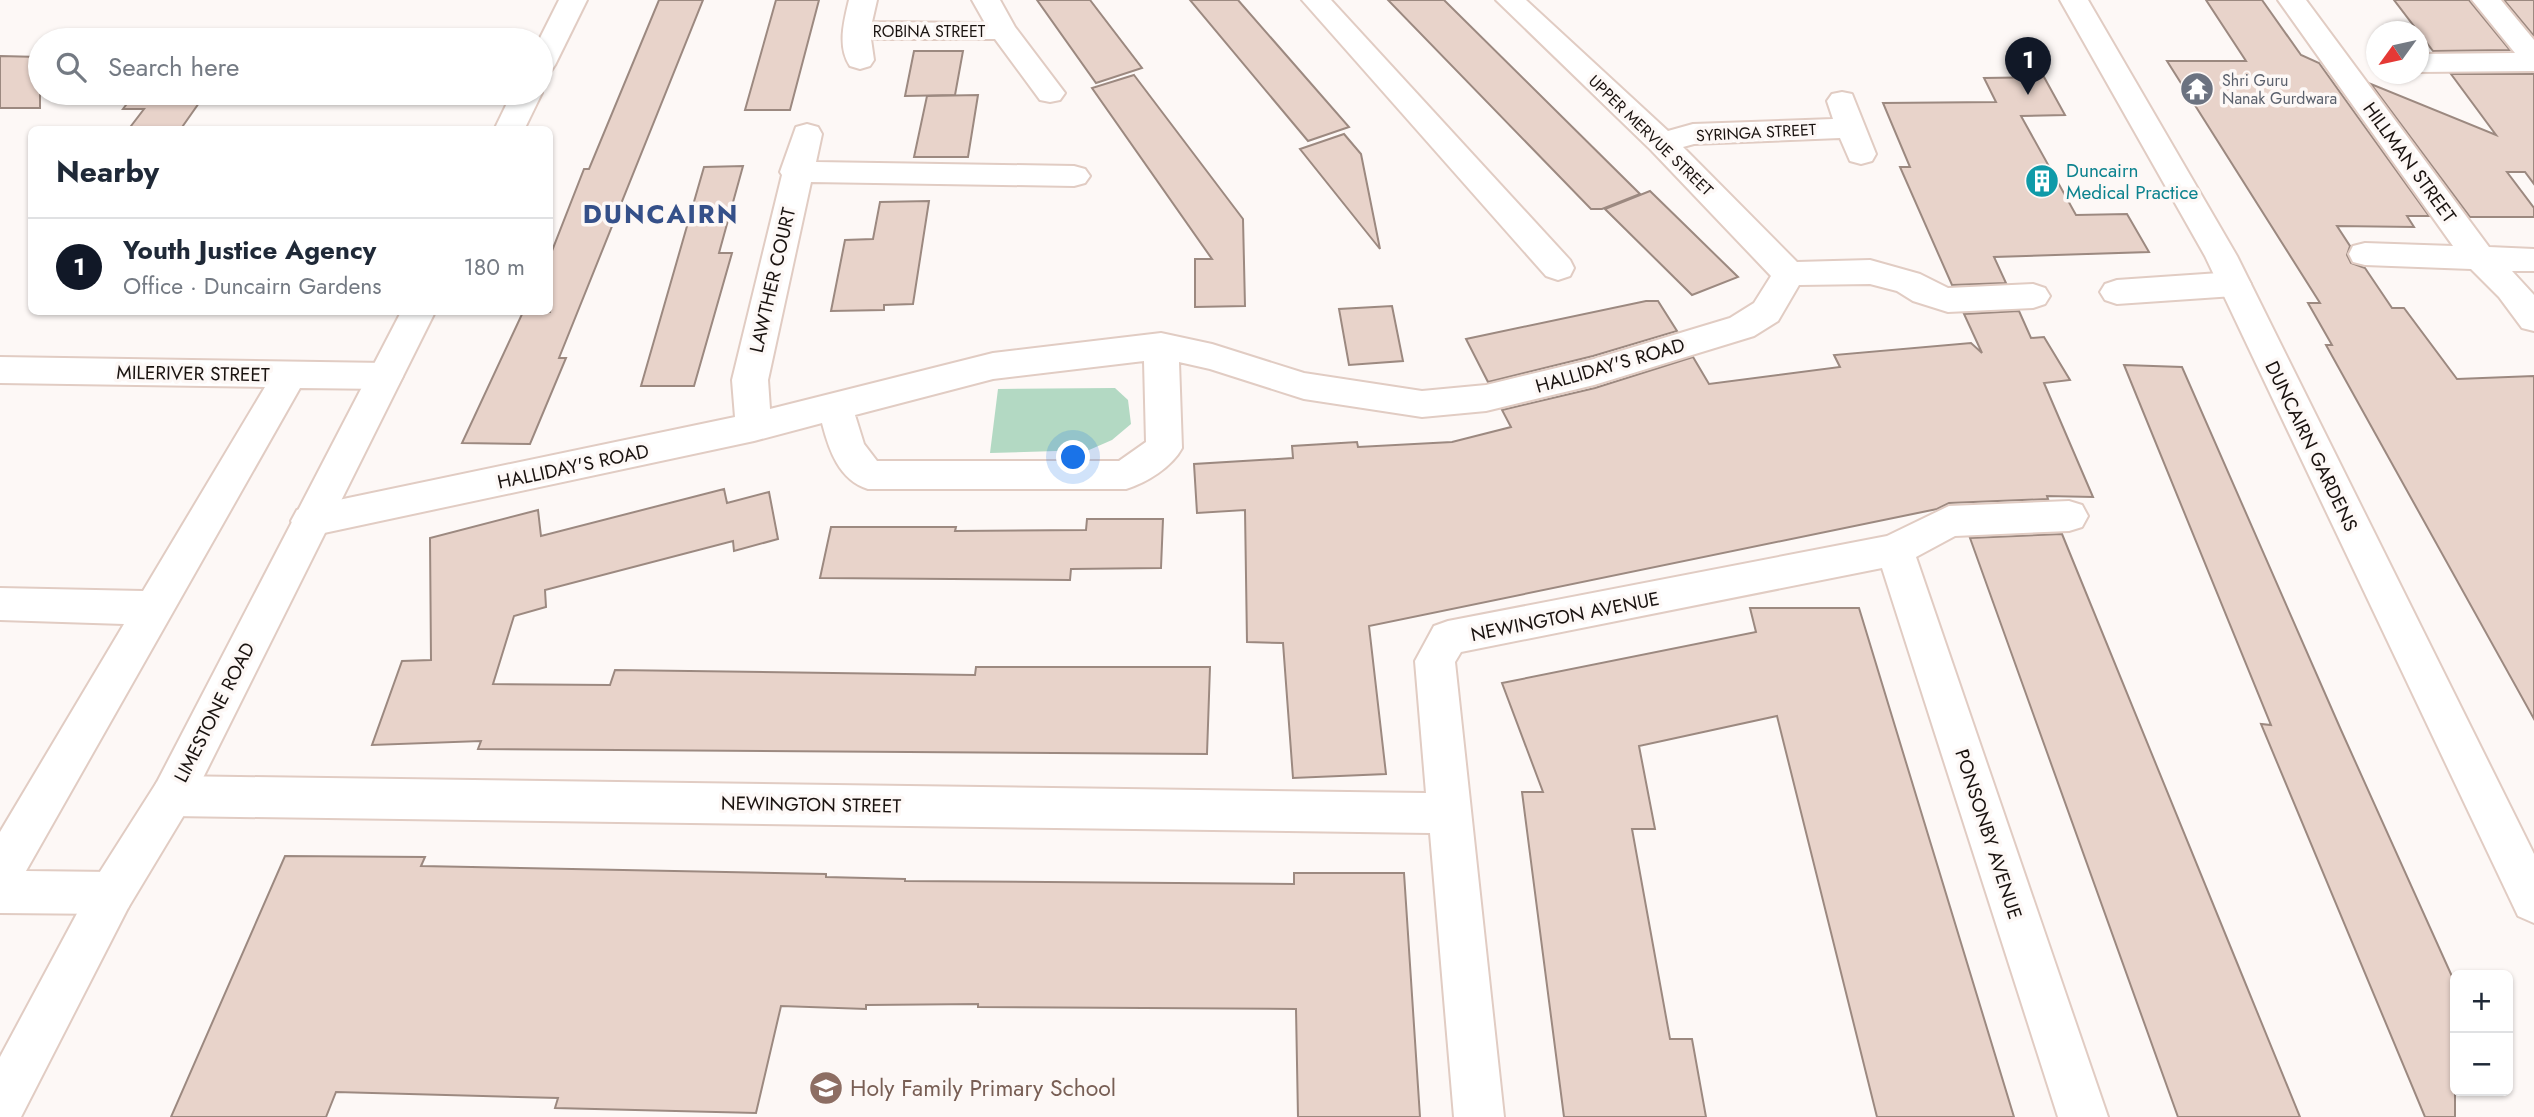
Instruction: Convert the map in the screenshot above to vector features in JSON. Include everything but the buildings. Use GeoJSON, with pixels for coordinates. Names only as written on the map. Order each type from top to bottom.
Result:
{"type":"FeatureCollection","features":[{"type":"Feature","properties":{"kind":"street"},"geometry":{"type":"LineString","coordinates":[[553,41],[573,0]]}},
{"type":"Feature","properties":{"kind":"street","name":"ROBINA STREET"},"geometry":{"type":"LineString","coordinates":[[860,60],[856,30],[863,0]]}},
{"type":"Feature","properties":{"kind":"street"},"geometry":{"type":"LineString","coordinates":[[986,0],[1002,29],[1050,93]]}},
{"type":"Feature","properties":{"kind":"street"},"geometry":{"type":"LineString","coordinates":[[1316,0],[1558,268]]}},
{"type":"Feature","properties":{"kind":"street","name":"UPPER MERVUE STREET"},"geometry":{"type":"LineString","coordinates":[[1510,0],[1662,143],[1789,274]]}},
{"type":"Feature","properties":{"kind":"street","name":"DUNCAIRN GARDENS"},"geometry":{"type":"LineString","coordinates":[[2074,0],[2221,256],[2534,901]]}},
{"type":"Feature","properties":{"kind":"street","name":"HILLMAN STREET"},"geometry":{"type":"LineString","coordinates":[[2292,0],[2480,259],[2511,289],[2534,319]]}},
{"type":"Feature","properties":{"kind":"street"},"geometry":{"type":"LineString","coordinates":[[2486,0],[2534,60]]}},
{"type":"Feature","properties":{"kind":"street","name":"ROBINA STREET"},"geometry":{"type":"LineString","coordinates":[[856,30],[981,32],[1002,29]]}},
{"type":"Feature","properties":{"kind":"street"},"geometry":{"type":"LineString","coordinates":[[2429,63],[2534,60]]}},
{"type":"Feature","properties":{"kind":"street"},"geometry":{"type":"LineString","coordinates":[[2338,64],[2366,63]]}},
{"type":"Feature","properties":{"kind":"street"},"geometry":{"type":"LineString","coordinates":[[511,126],[521,105]]}},
{"type":"Feature","properties":{"kind":"street","name":"SYRINGA STREET"},"geometry":{"type":"LineString","coordinates":[[1662,143],[1693,134],[1852,128]]}},
{"type":"Feature","properties":{"kind":"street","name":"LAWTHER COURT"},"geometry":{"type":"LineString","coordinates":[[754,427],[750,380],[796,172],[807,134]]}},
{"type":"Feature","properties":{"kind":"street"},"geometry":{"type":"LineString","coordinates":[[796,172],[1074,176]]}},
{"type":"Feature","properties":{"kind":"street"},"geometry":{"type":"LineString","coordinates":[[2365,254],[2534,260]]}},
{"type":"Feature","properties":{"kind":"street"},"geometry":{"type":"LineString","coordinates":[[1789,274],[1870,272],[1908,282],[1925,293],[1948,300],[2033,296]]}},
{"type":"Feature","properties":{"kind":"street","name":"HALLIDAY'S ROAD"},"geometry":{"type":"LineString","coordinates":[[310,521],[754,427],[993,366],[1161,346],[1317,388],[1422,404],[1486,398],[1594,372],[1742,327],[1766,312],[1789,274]]}},
{"type":"Feature","properties":{"kind":"street"},"geometry":{"type":"LineString","coordinates":[[2116,292],[2234,284]]}},
{"type":"Feature","properties":{"kind":"street","name":"LIMESTONE ROAD"},"geometry":{"type":"LineString","coordinates":[[0,1107],[15,1054],[172,796],[416,315]]}},
{"type":"Feature","properties":{"kind":"street"},"geometry":{"type":"LineString","coordinates":[[835,407],[847,450],[868,475],[1126,475],[1164,448],[1161,346]]}},
{"type":"Feature","properties":{"kind":"street","name":"MILERIVER STREET"},"geometry":{"type":"LineString","coordinates":[[0,370],[386,376]]}},
{"type":"Feature","properties":{"kind":"street"},"geometry":{"type":"LineString","coordinates":[[0,873],[290,374]]}},
{"type":"Feature","properties":{"kind":"street","name":"NEWINGTON AVENUE"},"geometry":{"type":"LineString","coordinates":[[1479,1117],[1435,661],[1448,638],[1895,551],[1949,521],[2069,516]]}},
{"type":"Feature","properties":{"kind":"street","name":"PONSONBY AVENUE"},"geometry":{"type":"LineString","coordinates":[[1895,551],[2083,1117]]}},
{"type":"Feature","properties":{"kind":"street"},"geometry":{"type":"LineString","coordinates":[[0,604],[154,608]]}},
{"type":"Feature","properties":{"kind":"street","name":"NEWINGTON STREET"},"geometry":{"type":"LineString","coordinates":[[172,796],[1450,813]]}},
{"type":"Feature","properties":{"kind":"street"},"geometry":{"type":"LineString","coordinates":[[0,892],[112,893]]}},
{"type":"Feature","properties":{"kind":"green space"},"geometry":{"type":"Polygon","coordinates":[[[1115,388],[1128,400],[1131,424],[1112,440],[1089,450],[990,453],[998,389],[1115,388]]]}},
{"type":"Feature","properties":{"kind":"place","name":"Shri Guru Nanak Gurdwara"},"geometry":{"type":"Point","coordinates":[2197,89]}},
{"type":"Feature","properties":{"kind":"place","name":"Youth Justice Agency"},"geometry":{"type":"Point","coordinates":[2028,95]}},
{"type":"Feature","properties":{"kind":"place","name":"Duncairn Medical Practice"},"geometry":{"type":"Point","coordinates":[2042,181]}},
{"type":"Feature","properties":{"kind":"place","name":"Holy Family Primary School"},"geometry":{"type":"Point","coordinates":[826,1088]}},
{"type":"Feature","properties":{"kind":"district","name":"DUNCAIRN"},"geometry":{"type":"Point","coordinates":[661,214]}}]}
